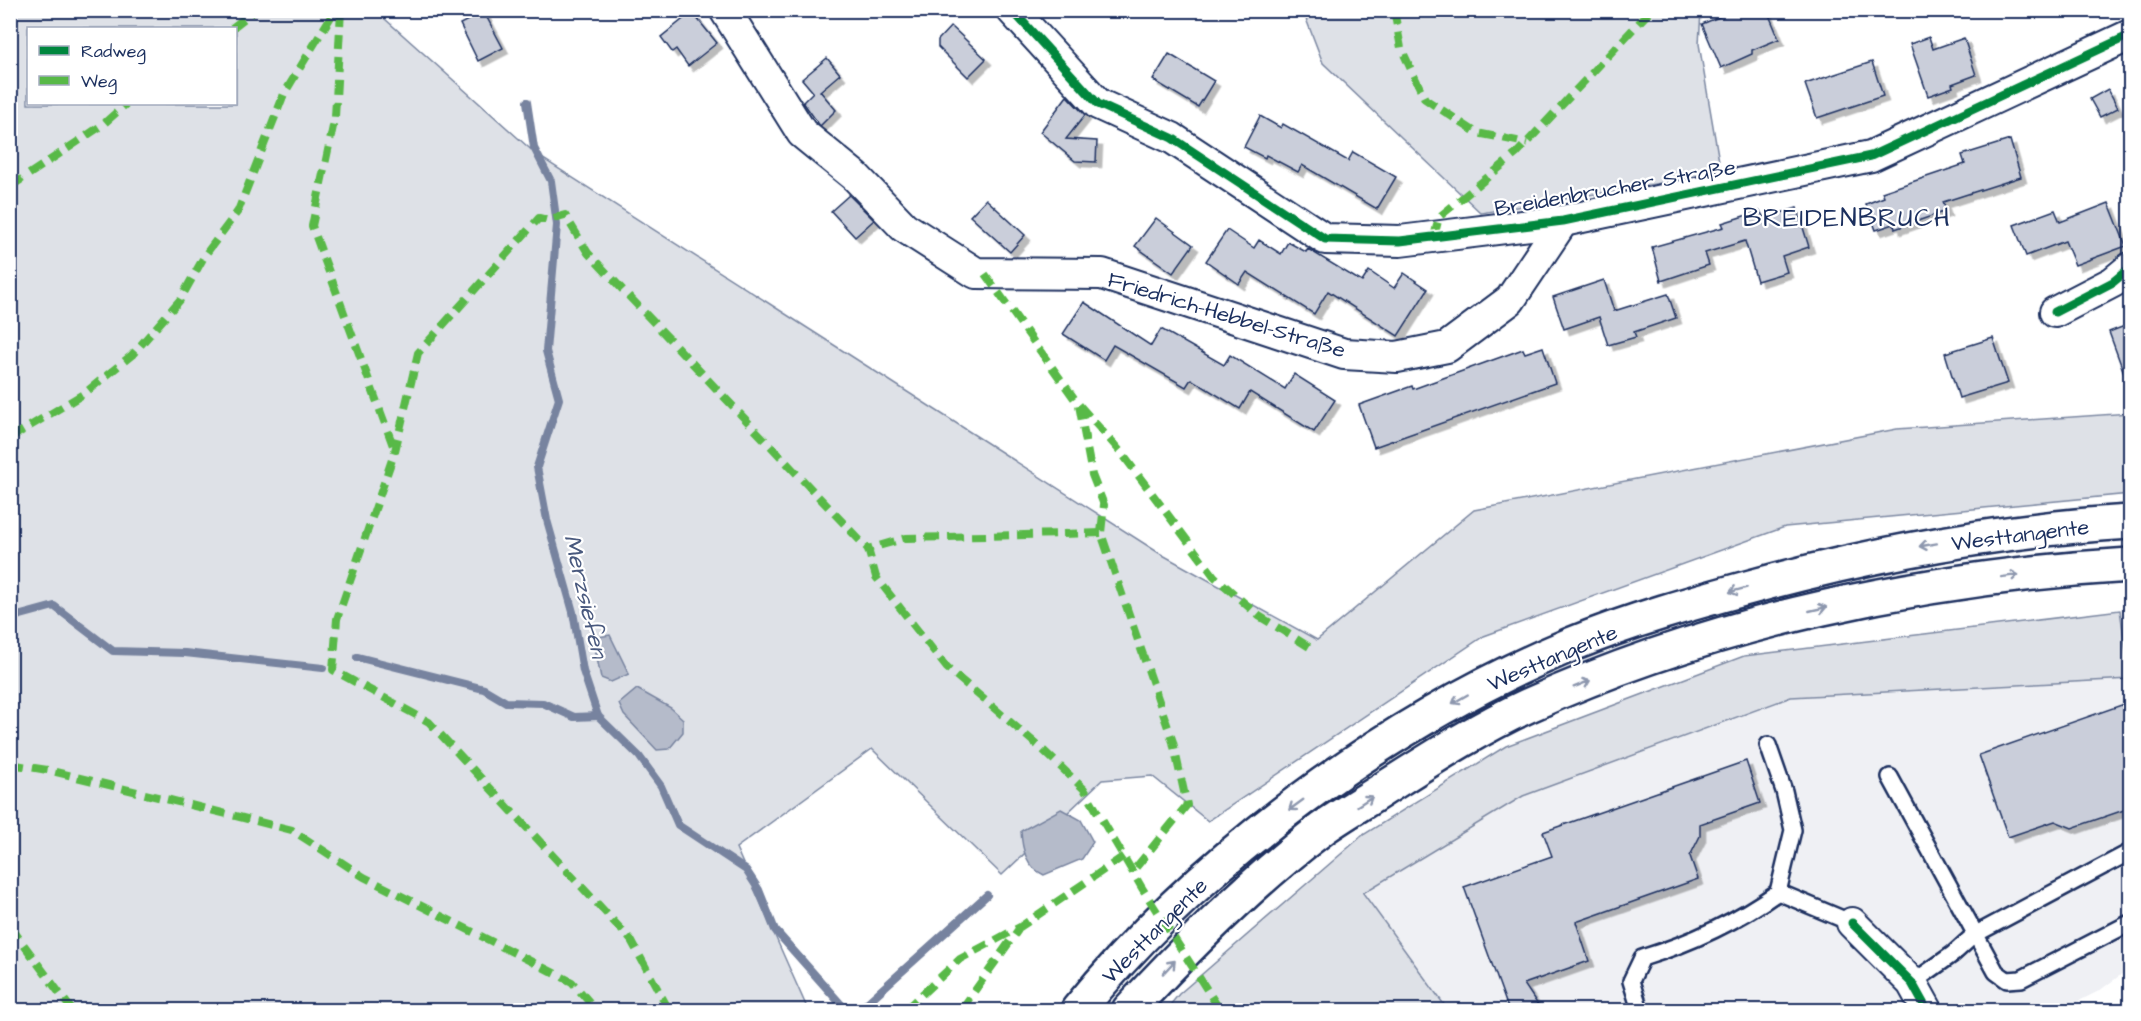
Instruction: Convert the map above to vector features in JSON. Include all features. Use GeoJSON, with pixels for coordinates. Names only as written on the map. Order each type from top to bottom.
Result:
{"type":"FeatureCollection","features":[{"type":"Feature","properties":{"kind":"highway","name":"Westtangente"},"geometry":{"type":"LineString","coordinates":[[1077,1011],[1144,935],[1192,889],[1265,829],[1382,744],[1480,687],[1570,645],[1682,606],[1832,565],[1986,536],[2130,522]]}},
{"type":"Feature","properties":{"kind":"highway","name":"Westtangente"},"geometry":{"type":"LineString","coordinates":[[1129,1011],[1173,961],[1323,828],[1435,756],[1528,706],[1661,653],[1821,608],[1980,579],[2076,568],[2130,565]]}},
{"type":"Feature","properties":{"kind":"highway"},"geometry":{"type":"LineString","coordinates":[[2076,568],[2130,584]]}},
{"type":"Feature","properties":{"kind":"street","name":"Friedrich-Hebbel-Straße"},"geometry":{"type":"LineString","coordinates":[[725,10],[802,133],[856,177],[904,227],[976,273],[1102,273],[1344,354],[1397,357],[1448,347],[1510,300],[1563,220]]}},
{"type":"Feature","properties":{"kind":"street","name":"Breidenbrucher Straße"},"geometry":{"type":"LineString","coordinates":[[1012,10],[1098,104],[1172,138],[1325,239],[1400,241],[1563,220],[1871,156],[2130,35]]}},
{"type":"Feature","properties":{"kind":"street"},"geometry":{"type":"LineString","coordinates":[[2055,312],[2113,282],[2130,268]]}},
{"type":"Feature","properties":{"kind":"street"},"geometry":{"type":"LineString","coordinates":[[1852,923],[1912,983],[1927,1011]]}},
{"type":"Feature","properties":{"kind":"lane"},"geometry":{"type":"LineString","coordinates":[[1640,1011],[1631,981],[1642,958],[1712,932],[1755,909],[1778,892],[1792,830],[1784,791],[1768,745]]}},
{"type":"Feature","properties":{"kind":"lane"},"geometry":{"type":"LineString","coordinates":[[1890,777],[1974,935],[1996,972],[2007,980],[2021,979],[2130,923]]}},
{"type":"Feature","properties":{"kind":"lane"},"geometry":{"type":"LineString","coordinates":[[1912,983],[1953,954],[1974,935],[2130,852]]}},
{"type":"Feature","properties":{"kind":"lane"},"geometry":{"type":"LineString","coordinates":[[1778,892],[1852,923]]}},
{"type":"Feature","properties":{"kind":"shaded area"},"geometry":{"type":"Polygon","coordinates":[[[11,11],[376,11],[537,155],[1159,553],[1317,640],[1474,510],[1897,429],[2130,413],[2130,494],[1785,527],[1484,636],[1208,821],[1152,776],[1102,780],[1002,875],[872,749],[736,848],[808,1010],[11,1010],[11,11]]]}},
{"type":"Feature","properties":{"kind":"shaded area"},"geometry":{"type":"Polygon","coordinates":[[[1303,11],[1701,11],[1699,44],[1721,173],[1481,213],[1323,63],[1303,11]]]}},
{"type":"Feature","properties":{"kind":"shaded area"},"geometry":{"type":"Polygon","coordinates":[[[2120,610],[2130,679],[1791,697],[1523,796],[1363,893],[1448,1010],[1166,1010],[1179,994],[1363,835],[1506,746],[1744,656],[2120,610]]]}},
{"type":"Feature","properties":{"kind":"shaded area"},"geometry":{"type":"Polygon","coordinates":[[[2130,679],[2130,968],[2099,991],[2061,1010],[1448,1010],[1363,893],[1523,796],[1791,697],[2130,679]]]}},
{"type":"Feature","properties":{"kind":"water"},"geometry":{"type":"Polygon","coordinates":[[[610,635],[629,674],[611,682],[601,678],[593,638],[610,635]]]}},
{"type":"Feature","properties":{"kind":"water"},"geometry":{"type":"Polygon","coordinates":[[[637,689],[671,708],[683,719],[683,732],[669,749],[657,750],[624,715],[619,704],[637,689]]]}},
{"type":"Feature","properties":{"kind":"water"},"geometry":{"type":"Polygon","coordinates":[[[1061,809],[1081,820],[1093,842],[1082,859],[1044,875],[1033,867],[1026,857],[1021,831],[1061,809]]]}},
{"type":"Feature","properties":{"kind":"building"},"geometry":{"type":"Polygon","coordinates":[[[1736,10],[1767,10],[1779,39],[1752,50],[1752,54],[1721,68],[1702,24],[1736,10]]]}},
{"type":"Feature","properties":{"kind":"building"},"geometry":{"type":"Polygon","coordinates":[[[484,12],[503,48],[478,61],[460,24],[484,12]]]}},
{"type":"Feature","properties":{"kind":"building"},"geometry":{"type":"Polygon","coordinates":[[[692,12],[717,43],[688,66],[676,49],[672,52],[661,37],[692,12]]]}},
{"type":"Feature","properties":{"kind":"building"},"geometry":{"type":"Polygon","coordinates":[[[951,26],[986,59],[968,77],[938,47],[938,40],[951,26]]]}},
{"type":"Feature","properties":{"kind":"building"},"geometry":{"type":"Polygon","coordinates":[[[1929,37],[1933,49],[1964,38],[1976,75],[1928,96],[1910,44],[1929,37]]]}},
{"type":"Feature","properties":{"kind":"building"},"geometry":{"type":"Polygon","coordinates":[[[1169,54],[1214,81],[1198,107],[1153,80],[1169,54]]]}},
{"type":"Feature","properties":{"kind":"building"},"geometry":{"type":"Polygon","coordinates":[[[827,58],[840,74],[820,91],[836,110],[820,126],[803,102],[813,92],[802,79],[827,58]]]}},
{"type":"Feature","properties":{"kind":"building"},"geometry":{"type":"Polygon","coordinates":[[[1872,62],[1883,96],[1817,118],[1805,84],[1872,62]]]}},
{"type":"Feature","properties":{"kind":"building"},"geometry":{"type":"Polygon","coordinates":[[[2108,89],[2118,108],[2100,117],[2090,99],[2108,89]]]}},
{"type":"Feature","properties":{"kind":"building"},"geometry":{"type":"Polygon","coordinates":[[[1067,96],[1085,115],[1066,139],[1097,141],[1096,162],[1075,161],[1040,132],[1067,96]]]}},
{"type":"Feature","properties":{"kind":"building"},"geometry":{"type":"Polygon","coordinates":[[[1260,116],[1281,128],[1283,124],[1348,161],[1353,152],[1396,177],[1377,209],[1302,165],[1298,172],[1266,155],[1265,158],[1244,147],[1260,116]]]}},
{"type":"Feature","properties":{"kind":"building"},"geometry":{"type":"Polygon","coordinates":[[[2010,140],[2021,177],[1943,202],[1946,211],[1895,229],[1894,224],[1876,230],[1866,204],[1884,197],[1882,192],[1965,164],[1962,155],[2010,140]]]}},
{"type":"Feature","properties":{"kind":"building"},"geometry":{"type":"Polygon","coordinates":[[[849,195],[874,220],[855,237],[831,211],[849,195]]]}},
{"type":"Feature","properties":{"kind":"building"},"geometry":{"type":"Polygon","coordinates":[[[986,199],[1025,235],[1010,252],[970,216],[986,199]]]}},
{"type":"Feature","properties":{"kind":"building"},"geometry":{"type":"Polygon","coordinates":[[[2109,203],[2126,246],[2075,265],[2065,241],[2026,256],[2014,225],[2055,210],[2060,222],[2109,203]]]}},
{"type":"Feature","properties":{"kind":"building"},"geometry":{"type":"Polygon","coordinates":[[[1797,208],[1809,247],[1782,256],[1787,272],[1757,281],[1745,241],[1705,253],[1709,265],[1661,281],[1652,247],[1724,227],[1722,223],[1760,211],[1764,218],[1797,208]]]}},
{"type":"Feature","properties":{"kind":"building"},"geometry":{"type":"Polygon","coordinates":[[[1156,218],[1193,245],[1173,273],[1135,246],[1156,218]]]}},
{"type":"Feature","properties":{"kind":"building"},"geometry":{"type":"Polygon","coordinates":[[[1227,230],[1254,248],[1259,240],[1281,254],[1288,242],[1306,252],[1308,249],[1362,282],[1369,271],[1394,288],[1404,273],[1428,289],[1398,336],[1328,291],[1314,314],[1247,272],[1239,284],[1206,261],[1227,230]]]}},
{"type":"Feature","properties":{"kind":"building"},"geometry":{"type":"Polygon","coordinates":[[[1604,280],[1614,311],[1668,294],[1676,318],[1634,332],[1636,337],[1608,345],[1599,317],[1564,329],[1553,297],[1604,280]]]}},
{"type":"Feature","properties":{"kind":"building"},"geometry":{"type":"Polygon","coordinates":[[[1084,302],[1151,346],[1161,329],[1224,365],[1230,355],[1285,389],[1294,374],[1335,400],[1314,432],[1250,392],[1240,409],[1191,379],[1186,387],[1113,345],[1104,360],[1063,334],[1084,302]]]}},
{"type":"Feature","properties":{"kind":"building"},"geometry":{"type":"Polygon","coordinates":[[[2130,324],[2130,383],[2128,384],[2109,332],[2130,324]]]}},
{"type":"Feature","properties":{"kind":"building"},"geometry":{"type":"Polygon","coordinates":[[[1993,338],[2008,383],[1959,398],[1945,353],[1993,338]]]}},
{"type":"Feature","properties":{"kind":"building"},"geometry":{"type":"Polygon","coordinates":[[[1543,347],[1555,383],[1374,447],[1359,405],[1412,386],[1413,389],[1523,349],[1525,353],[1543,347]]]}},
{"type":"Feature","properties":{"kind":"building"},"geometry":{"type":"Polygon","coordinates":[[[2130,702],[2130,808],[2072,828],[2055,821],[2008,837],[1979,755],[2130,702]]]}},
{"type":"Feature","properties":{"kind":"building"},"geometry":{"type":"Polygon","coordinates":[[[1746,761],[1760,803],[1700,824],[1700,836],[1690,856],[1698,879],[1576,922],[1589,961],[1524,984],[1542,1011],[1509,1011],[1464,887],[1552,856],[1543,832],[1746,761]]]}},
{"type":"Feature","properties":{"kind":"waterway","name":"Merzsiefen"},"geometry":{"type":"LineString","coordinates":[[527,102],[534,148],[551,181],[557,225],[546,351],[559,399],[537,467],[547,520],[573,612],[583,671],[598,716],[639,756],[661,786],[678,825],[746,870],[759,890],[775,930],[846,1010]]}},
{"type":"Feature","properties":{"kind":"waterway"},"geometry":{"type":"LineString","coordinates":[[10,618],[54,606],[113,651],[185,653],[323,668]]}},
{"type":"Feature","properties":{"kind":"waterway"},"geometry":{"type":"LineString","coordinates":[[357,657],[484,689],[506,702],[543,703],[574,717],[598,716]]}},
{"type":"Feature","properties":{"kind":"waterway"},"geometry":{"type":"LineString","coordinates":[[859,1010],[987,895]]}},
{"type":"Feature","properties":{"kind":"marked path"},"geometry":{"type":"LineString","coordinates":[[233,27],[255,10]]}},
{"type":"Feature","properties":{"kind":"marked path"},"geometry":{"type":"LineString","coordinates":[[10,438],[85,393],[132,355],[180,300],[205,255],[238,211],[284,94],[335,10]]}},
{"type":"Feature","properties":{"kind":"marked path"},"geometry":{"type":"LineString","coordinates":[[341,10],[335,117],[312,226],[395,451]]}},
{"type":"Feature","properties":{"kind":"marked path"},"geometry":{"type":"LineString","coordinates":[[1394,10],[1401,48],[1425,99],[1477,133],[1527,143]]}},
{"type":"Feature","properties":{"kind":"marked path"},"geometry":{"type":"LineString","coordinates":[[1434,237],[1439,217],[1516,154],[1651,10]]}},
{"type":"Feature","properties":{"kind":"marked path"},"geometry":{"type":"LineString","coordinates":[[10,187],[101,126],[125,105]]}},
{"type":"Feature","properties":{"kind":"marked path"},"geometry":{"type":"LineString","coordinates":[[669,1010],[631,940],[429,722],[333,670],[337,619],[395,451],[418,353],[539,218],[547,220],[565,215],[588,253],[868,549]]}},
{"type":"Feature","properties":{"kind":"marked path"},"geometry":{"type":"LineString","coordinates":[[985,274],[1079,405],[1092,475],[1104,505],[1101,533],[1173,742],[1187,805],[1133,871]]}},
{"type":"Feature","properties":{"kind":"marked path"},"geometry":{"type":"LineString","coordinates":[[1079,405],[1120,451],[1214,576],[1259,616],[1311,648]]}},
{"type":"Feature","properties":{"kind":"marked path"},"geometry":{"type":"LineString","coordinates":[[1101,533],[906,538],[868,549],[876,577],[947,668],[1042,749],[1084,789],[1142,888],[1220,1010]]}},
{"type":"Feature","properties":{"kind":"marked path"},"geometry":{"type":"LineString","coordinates":[[10,764],[48,770],[292,830],[364,877],[572,982],[596,1010]]}},
{"type":"Feature","properties":{"kind":"marked path"},"geometry":{"type":"LineString","coordinates":[[905,1010],[960,959],[1020,927],[1124,856]]}},
{"type":"Feature","properties":{"kind":"marked path"},"geometry":{"type":"LineString","coordinates":[[10,926],[72,1010]]}},
{"type":"Feature","properties":{"kind":"marked path"},"geometry":{"type":"LineString","coordinates":[[961,1010],[1018,930]]}},
{"type":"Feature","properties":{"kind":"cycle path"},"geometry":{"type":"LineString","coordinates":[[1012,10],[1098,104],[1172,138],[1325,239],[1400,241],[1563,221],[1871,156],[2130,35]]}},
{"type":"Feature","properties":{"kind":"cycle path"},"geometry":{"type":"LineString","coordinates":[[2055,312],[2113,282],[2130,268]]}},
{"type":"Feature","properties":{"kind":"cycle path"},"geometry":{"type":"LineString","coordinates":[[1852,923],[1912,983],[1927,1010]]}},
{"type":"Feature","properties":{"kind":"district","name":"BREIDENBRUCH"},"geometry":{"type":"Point","coordinates":[1847,217]}}]}
